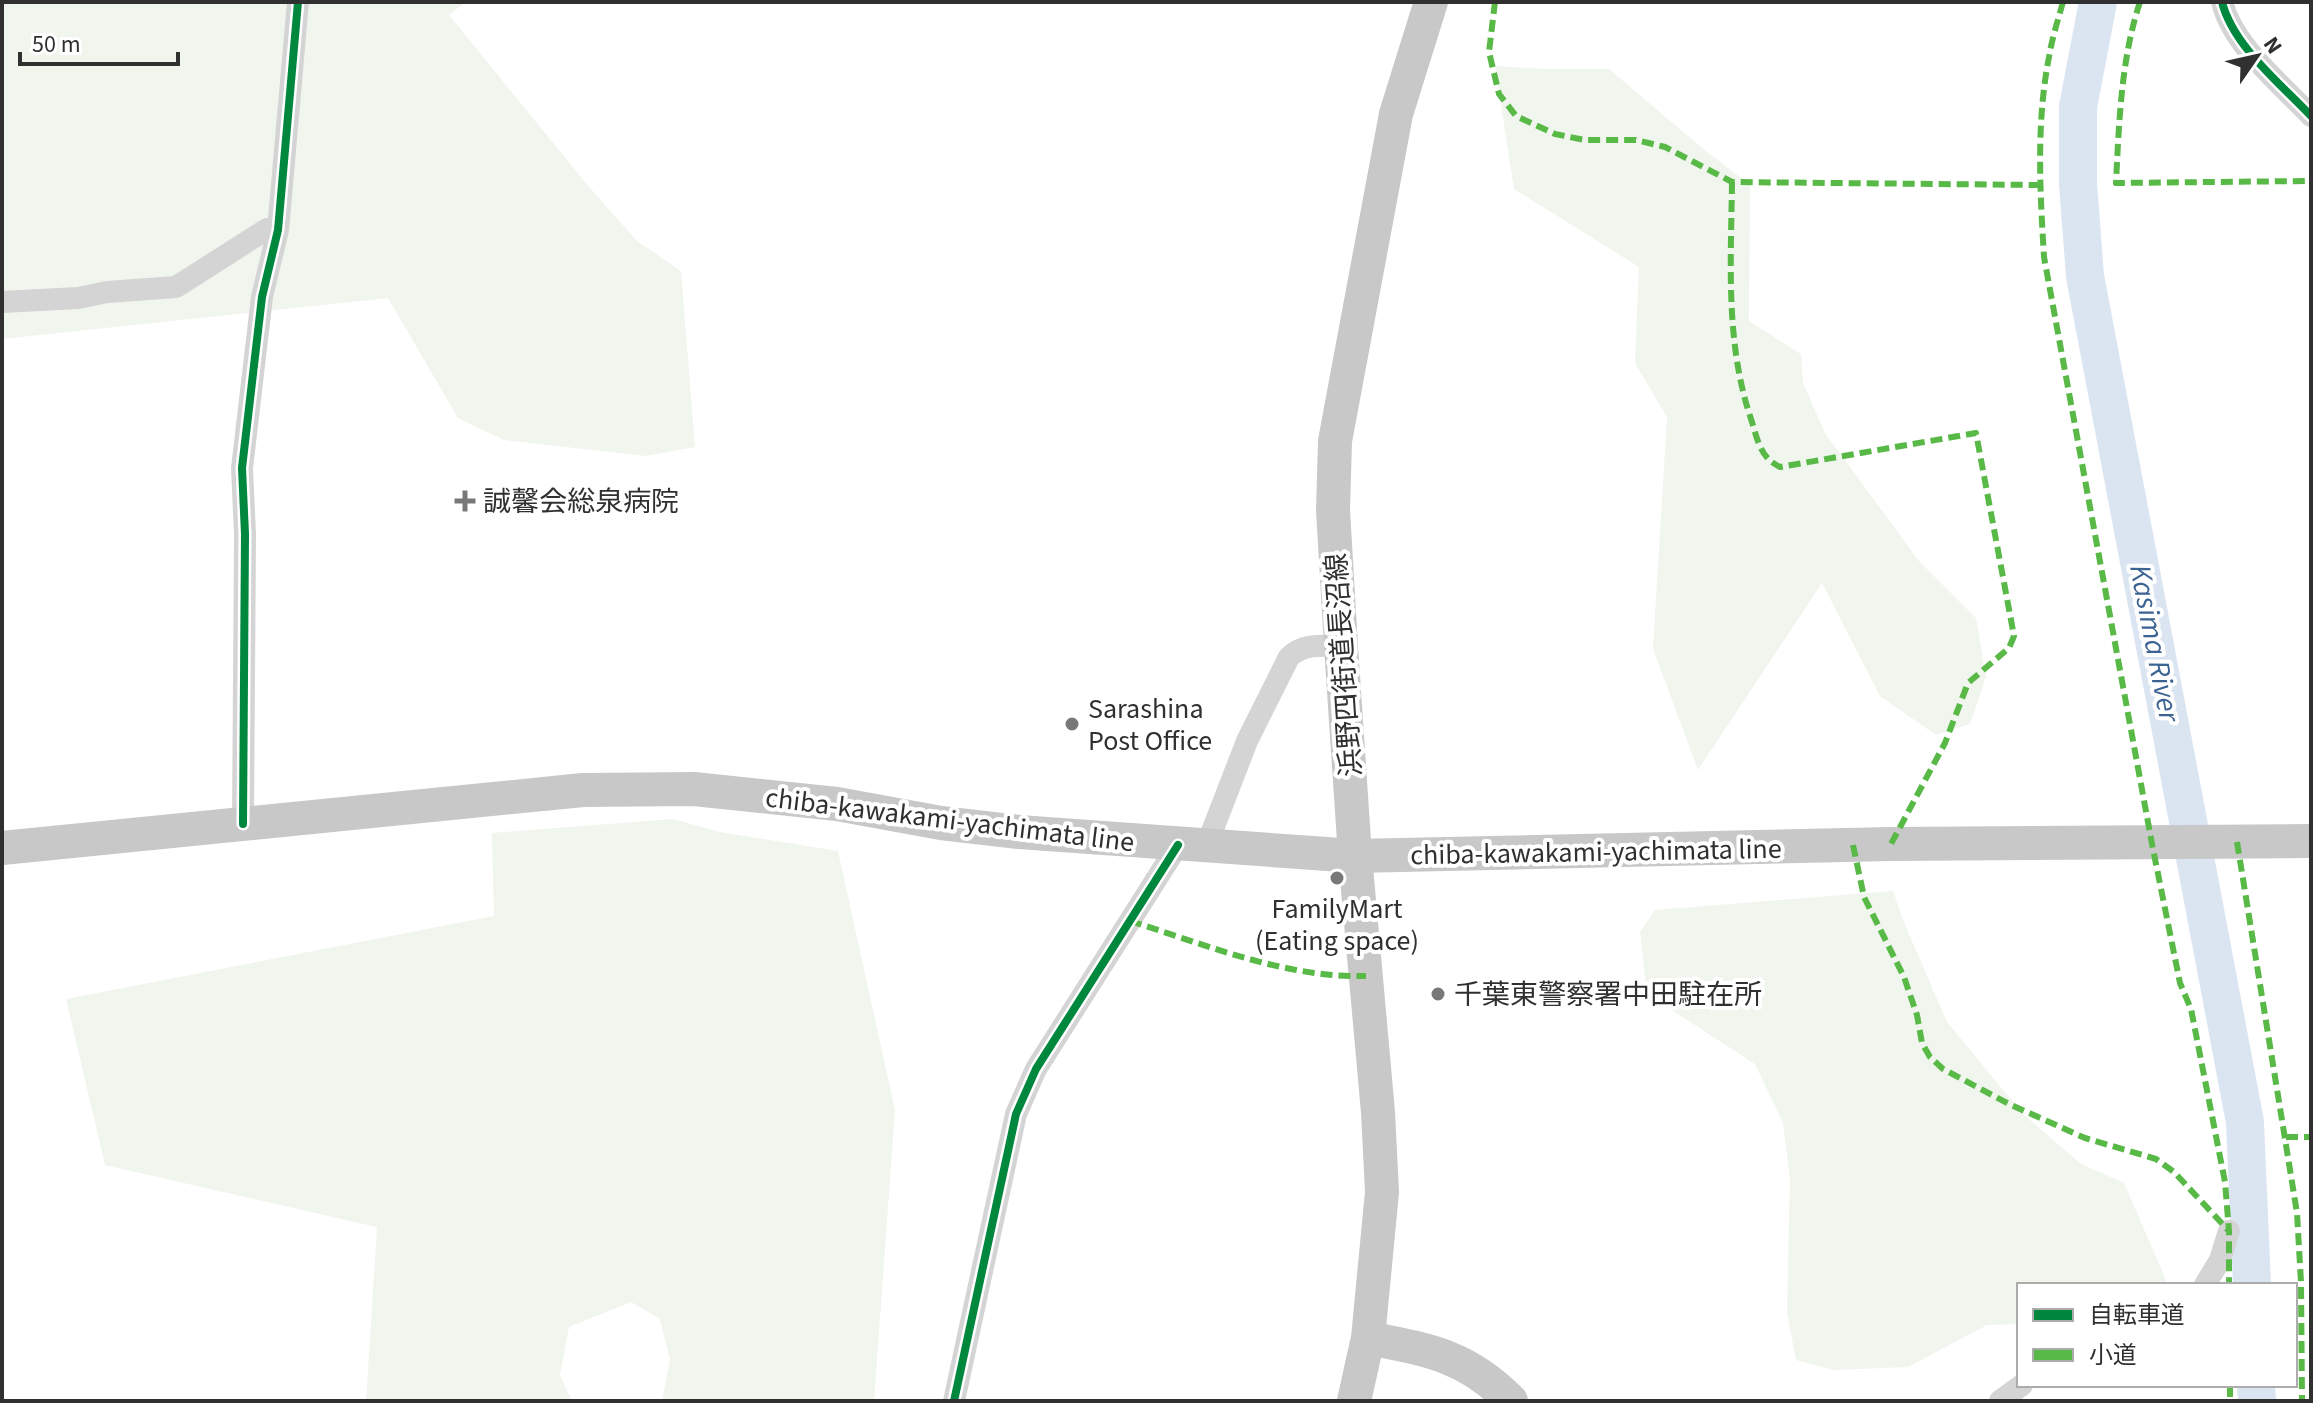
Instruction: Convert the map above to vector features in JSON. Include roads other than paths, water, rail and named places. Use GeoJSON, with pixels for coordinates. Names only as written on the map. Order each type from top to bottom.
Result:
{"type":"FeatureCollection","features":[{"type":"Feature","properties":{"kind":"main road","name":"浜野四街道長沼線"},"geometry":{"type":"LineString","coordinates":[[1354,1401],[1368,1338],[1382,1192],[1341,646],[1333,510],[1335,441],[1396,114],[1431,2]]}},
{"type":"Feature","properties":{"kind":"main road","name":"chiba-kawakami-yachimata line"},"geometry":{"type":"LineString","coordinates":[[2,848],[583,790],[694,789],[837,804],[941,823],[1019,832],[1355,856],[1891,844],[2311,841]]}},
{"type":"Feature","properties":{"kind":"main road"},"geometry":{"type":"LineString","coordinates":[[1368,1338],[1439,1353],[1475,1370],[1511,1401]]}},
{"type":"Feature","properties":{"kind":"street"},"geometry":{"type":"LineString","coordinates":[[243,824],[245,534],[242,468],[262,297],[278,230],[298,2]]}},
{"type":"Feature","properties":{"kind":"street"},"geometry":{"type":"LineString","coordinates":[[2222,2],[2231,26],[2244,45],[2311,116]]}},
{"type":"Feature","properties":{"kind":"street"},"geometry":{"type":"LineString","coordinates":[[2,302],[78,298],[107,292],[176,287],[267,229],[278,230]]}},
{"type":"Feature","properties":{"kind":"street"},"geometry":{"type":"LineString","coordinates":[[954,1401],[1016,1114],[1036,1069],[1192,846],[1289,657],[1298,649],[1308,646],[1341,646]]}},
{"type":"Feature","properties":{"kind":"street"},"geometry":{"type":"LineString","coordinates":[[2206,1283],[2220,1260],[2229,1231]]}},
{"type":"Feature","properties":{"kind":"street"},"geometry":{"type":"LineString","coordinates":[[2000,1401],[2019,1387]]}},
{"type":"Feature","properties":{"kind":"waterway","name":"Kasima River"},"geometry":{"type":"LineString","coordinates":[[2098,2],[2078,107],[2078,184],[2085,276],[2245,1122],[2252,1283]]}},
{"type":"Feature","properties":{"kind":"waterway","name":"Kasima River"},"geometry":{"type":"LineString","coordinates":[[2256,1387],[2257,1401]]}},
{"type":"Feature","properties":{"kind":"place","name":"誠馨会総泉病院"},"geometry":{"type":"Point","coordinates":[465,501]}},
{"type":"Feature","properties":{"kind":"place","name":"Sarashina Post Office"},"geometry":{"type":"Point","coordinates":[1072,724]}},
{"type":"Feature","properties":{"kind":"place","name":"FamilyMart (Eating space)"},"geometry":{"type":"Point","coordinates":[1337,878]}},
{"type":"Feature","properties":{"kind":"place","name":"千葉東警察署中田駐在所"},"geometry":{"type":"Point","coordinates":[1438,994]}}]}
